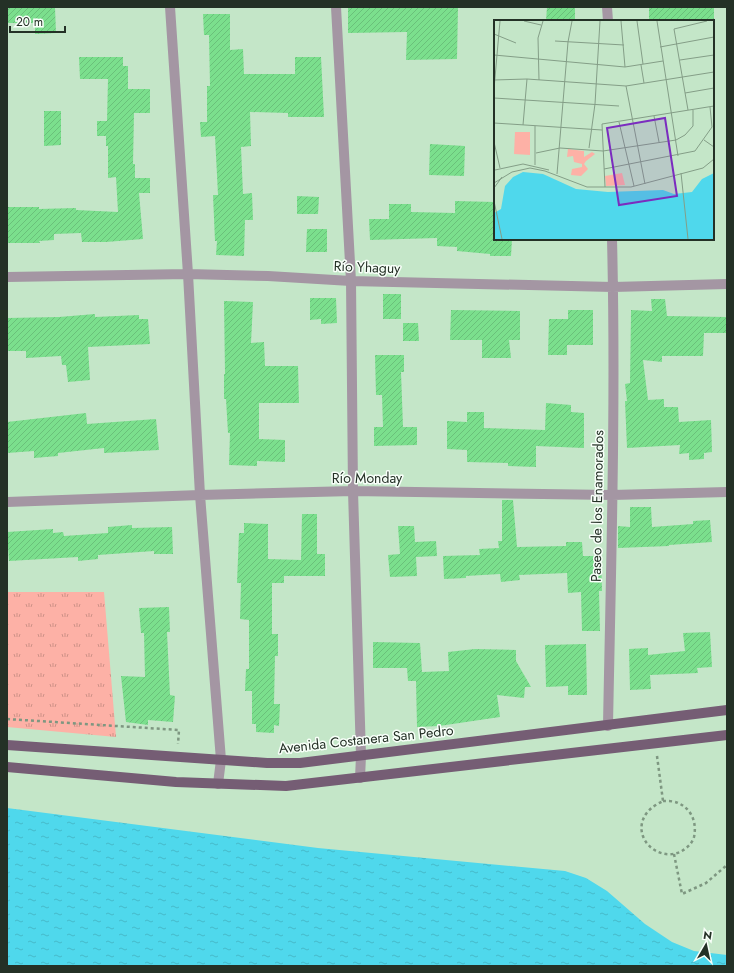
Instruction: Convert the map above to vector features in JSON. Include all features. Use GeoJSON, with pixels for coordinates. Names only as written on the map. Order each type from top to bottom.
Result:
{"type":"FeatureCollection","features":[{"type":"Feature","properties":{"kind":"main road","name":"Avenida Costanera San Pedro"},"geometry":{"type":"LineString","coordinates":[[7,745],[267,763],[300,763],[608,726],[727,710]]}},
{"type":"Feature","properties":{"kind":"main road"},"geometry":{"type":"LineString","coordinates":[[7,767],[176,782],[286,786],[727,735]]}},
{"type":"Feature","properties":{"kind":"street"},"geometry":{"type":"LineString","coordinates":[[170,7],[188,274],[200,495],[221,760],[218,784]]}},
{"type":"Feature","properties":{"kind":"street"},"geometry":{"type":"LineString","coordinates":[[336,7],[351,281],[353,491],[361,756],[360,778]]}},
{"type":"Feature","properties":{"kind":"street"},"geometry":{"type":"LineString","coordinates":[[608,7],[608,20]]}},
{"type":"Feature","properties":{"kind":"street","name":"Paseo de los Enamorados"},"geometry":{"type":"LineString","coordinates":[[608,726],[612,495],[612,240]]}},
{"type":"Feature","properties":{"kind":"street","name":"Río Yhaguy"},"geometry":{"type":"LineString","coordinates":[[7,277],[188,274],[268,276],[351,281],[613,287],[727,284]]}},
{"type":"Feature","properties":{"kind":"street","name":"Río Monday"},"geometry":{"type":"LineString","coordinates":[[7,502],[353,491],[612,495],[727,492]]}},
{"type":"Feature","properties":{"kind":"path"},"geometry":{"type":"LineString","coordinates":[[7,719],[179,730]]}},
{"type":"Feature","properties":{"kind":"path"},"geometry":{"type":"LineString","coordinates":[[657,752],[663,801]]}},
{"type":"Feature","properties":{"kind":"path"},"geometry":{"type":"LineString","coordinates":[[663,801],[678,803],[688,809],[694,818],[695,830],[692,841],[685,850],[674,854],[662,854],[651,848],[644,838],[642,827],[646,814],[655,805],[663,801]]}},
{"type":"Feature","properties":{"kind":"path"},"geometry":{"type":"LineString","coordinates":[[674,854],[682,894],[706,883],[727,865]]}},
{"type":"Feature","properties":{"kind":"green space"},"geometry":{"type":"Polygon","coordinates":[[[7,592],[104,592],[116,737],[7,727],[7,592]]]}},
{"type":"Feature","properties":{"kind":"water"},"geometry":{"type":"Polygon","coordinates":[[[7,808],[318,848],[565,871],[586,878],[607,891],[645,924],[672,942],[694,951],[727,955],[727,966],[7,966],[7,808]]]}},
{"type":"Feature","properties":{"kind":"building"},"geometry":{"type":"Polygon","coordinates":[[[7,7],[55,7],[56,33],[35,34],[35,23],[7,23],[7,7]]]}},
{"type":"Feature","properties":{"kind":"building"},"geometry":{"type":"Polygon","coordinates":[[[348,7],[458,7],[457,59],[406,60],[407,32],[348,33],[348,7]]]}},
{"type":"Feature","properties":{"kind":"building"},"geometry":{"type":"Polygon","coordinates":[[[547,7],[575,7],[575,20],[546,20],[547,7]]]}},
{"type":"Feature","properties":{"kind":"building"},"geometry":{"type":"Polygon","coordinates":[[[649,7],[714,7],[714,20],[649,20],[649,7]]]}},
{"type":"Feature","properties":{"kind":"building"},"geometry":{"type":"Polygon","coordinates":[[[203,14],[230,14],[230,50],[243,49],[244,74],[295,74],[295,57],[321,57],[324,117],[288,117],[288,113],[250,112],[251,146],[241,147],[243,194],[252,193],[253,220],[245,220],[244,256],[216,255],[217,241],[215,241],[213,195],[218,195],[215,136],[201,137],[200,122],[207,122],[207,86],[210,86],[209,35],[204,35],[203,14]]]}},
{"type":"Feature","properties":{"kind":"building"},"geometry":{"type":"Polygon","coordinates":[[[79,57],[123,57],[123,66],[128,66],[128,89],[150,89],[150,113],[134,113],[133,164],[135,164],[135,178],[150,178],[150,193],[139,193],[143,239],[82,242],[81,233],[54,234],[54,240],[39,241],[40,243],[8,243],[7,207],[39,207],[39,209],[76,208],[76,210],[118,212],[116,177],[108,178],[108,146],[106,146],[106,136],[97,136],[97,121],[107,121],[108,79],[80,79],[79,57]]]}},
{"type":"Feature","properties":{"kind":"building"},"geometry":{"type":"Polygon","coordinates":[[[44,111],[61,111],[61,145],[44,146],[44,111]]]}},
{"type":"Feature","properties":{"kind":"building"},"geometry":{"type":"Polygon","coordinates":[[[430,144],[465,146],[464,176],[429,175],[430,144]]]}},
{"type":"Feature","properties":{"kind":"building"},"geometry":{"type":"Polygon","coordinates":[[[297,196],[319,197],[318,214],[297,214],[297,196]]]}},
{"type":"Feature","properties":{"kind":"building"},"geometry":{"type":"Polygon","coordinates":[[[455,201],[494,202],[494,240],[512,240],[511,256],[490,256],[490,254],[457,251],[457,247],[437,246],[437,238],[370,240],[369,219],[389,219],[389,204],[411,204],[411,212],[455,213],[455,201]]]}},
{"type":"Feature","properties":{"kind":"building"},"geometry":{"type":"Polygon","coordinates":[[[307,229],[327,229],[327,252],[306,252],[307,229]]]}},
{"type":"Feature","properties":{"kind":"building"},"geometry":{"type":"Polygon","coordinates":[[[383,294],[401,294],[401,319],[383,319],[383,294]]]}},
{"type":"Feature","properties":{"kind":"building"},"geometry":{"type":"Polygon","coordinates":[[[310,298],[336,298],[337,323],[321,324],[321,319],[310,320],[310,298]]]}},
{"type":"Feature","properties":{"kind":"building"},"geometry":{"type":"Polygon","coordinates":[[[651,299],[665,299],[667,316],[727,317],[727,333],[704,333],[703,356],[662,356],[662,362],[643,360],[648,400],[664,399],[664,407],[678,407],[679,422],[711,420],[712,452],[704,453],[704,459],[689,460],[689,453],[679,454],[680,445],[627,448],[625,401],[627,401],[625,384],[630,383],[631,310],[652,311],[651,299]]]}},
{"type":"Feature","properties":{"kind":"building"},"geometry":{"type":"Polygon","coordinates":[[[224,301],[253,302],[251,343],[264,342],[265,366],[298,366],[299,403],[259,403],[259,439],[285,440],[285,462],[257,461],[257,466],[229,465],[230,433],[228,433],[226,399],[224,399],[224,301]]]}},
{"type":"Feature","properties":{"kind":"building"},"geometry":{"type":"Polygon","coordinates":[[[451,310],[520,311],[520,340],[509,340],[511,358],[482,358],[482,340],[450,340],[451,310]]]}},
{"type":"Feature","properties":{"kind":"building"},"geometry":{"type":"Polygon","coordinates":[[[568,310],[593,310],[593,345],[567,345],[567,355],[548,355],[549,319],[568,319],[568,310]]]}},
{"type":"Feature","properties":{"kind":"building"},"geometry":{"type":"Polygon","coordinates":[[[95,314],[95,317],[139,315],[139,319],[148,319],[150,344],[88,347],[90,380],[68,382],[66,365],[62,365],[61,356],[26,358],[26,351],[7,351],[7,318],[59,317],[95,314]]]}},
{"type":"Feature","properties":{"kind":"building"},"geometry":{"type":"Polygon","coordinates":[[[403,323],[418,323],[419,341],[403,341],[403,323]]]}},
{"type":"Feature","properties":{"kind":"building"},"geometry":{"type":"Polygon","coordinates":[[[375,355],[404,355],[404,372],[401,372],[403,427],[417,427],[417,445],[374,446],[374,427],[383,427],[382,395],[376,395],[375,355]]]}},
{"type":"Feature","properties":{"kind":"building"},"geometry":{"type":"Polygon","coordinates":[[[546,403],[571,405],[571,412],[584,413],[584,448],[536,446],[536,467],[508,466],[508,463],[467,462],[467,450],[447,449],[447,421],[467,422],[467,412],[484,412],[484,428],[545,430],[546,403]]]}},
{"type":"Feature","properties":{"kind":"building"},"geometry":{"type":"Polygon","coordinates":[[[86,413],[87,424],[156,419],[159,450],[104,453],[104,448],[58,453],[58,456],[34,458],[34,451],[7,453],[7,422],[86,413]]]}},
{"type":"Feature","properties":{"kind":"building"},"geometry":{"type":"Polygon","coordinates":[[[502,500],[513,500],[517,547],[566,546],[566,542],[582,542],[583,556],[601,556],[602,591],[599,591],[600,631],[582,631],[581,592],[568,593],[567,573],[519,575],[520,580],[501,582],[500,574],[444,579],[443,556],[480,555],[479,549],[499,548],[498,541],[502,541],[502,500]]]}},
{"type":"Feature","properties":{"kind":"building"},"geometry":{"type":"Polygon","coordinates":[[[630,507],[651,507],[652,527],[693,524],[693,521],[710,520],[712,542],[669,546],[618,548],[618,526],[630,527],[630,507]]]}},
{"type":"Feature","properties":{"kind":"building"},"geometry":{"type":"Polygon","coordinates":[[[302,514],[317,514],[317,554],[325,554],[325,576],[284,576],[284,583],[272,583],[272,634],[278,634],[278,656],[275,656],[274,704],[280,704],[279,726],[274,725],[274,733],[256,732],[256,724],[252,724],[252,691],[245,691],[246,669],[249,669],[249,620],[240,619],[241,583],[237,583],[239,533],[244,533],[244,523],[268,524],[268,559],[301,560],[302,514]]]}},
{"type":"Feature","properties":{"kind":"building"},"geometry":{"type":"Polygon","coordinates":[[[132,525],[132,528],[172,527],[173,554],[154,554],[154,551],[98,555],[98,559],[78,561],[78,557],[9,561],[7,532],[53,529],[53,533],[63,532],[64,536],[108,533],[108,527],[132,525]]]}},
{"type":"Feature","properties":{"kind":"building"},"geometry":{"type":"Polygon","coordinates":[[[398,526],[414,526],[415,542],[436,541],[437,556],[416,557],[417,576],[390,577],[388,555],[400,554],[398,526]]]}},
{"type":"Feature","properties":{"kind":"building"},"geometry":{"type":"Polygon","coordinates":[[[169,607],[170,632],[167,632],[170,695],[175,696],[173,722],[148,720],[148,725],[126,722],[121,676],[145,677],[144,633],[141,633],[139,608],[169,607]]]}},
{"type":"Feature","properties":{"kind":"building"},"geometry":{"type":"Polygon","coordinates":[[[710,632],[712,667],[697,668],[698,673],[650,675],[651,689],[630,690],[629,649],[648,648],[648,655],[685,651],[683,633],[710,632]]]}},
{"type":"Feature","properties":{"kind":"building"},"geometry":{"type":"Polygon","coordinates":[[[373,642],[420,643],[422,672],[449,671],[448,652],[475,649],[516,650],[516,661],[531,687],[525,687],[524,698],[497,695],[500,717],[439,726],[417,727],[416,681],[408,681],[407,668],[373,668],[373,642]]]}},
{"type":"Feature","properties":{"kind":"building"},"geometry":{"type":"Polygon","coordinates":[[[586,644],[587,695],[568,695],[568,686],[546,687],[545,645],[586,644]]]}}]}
